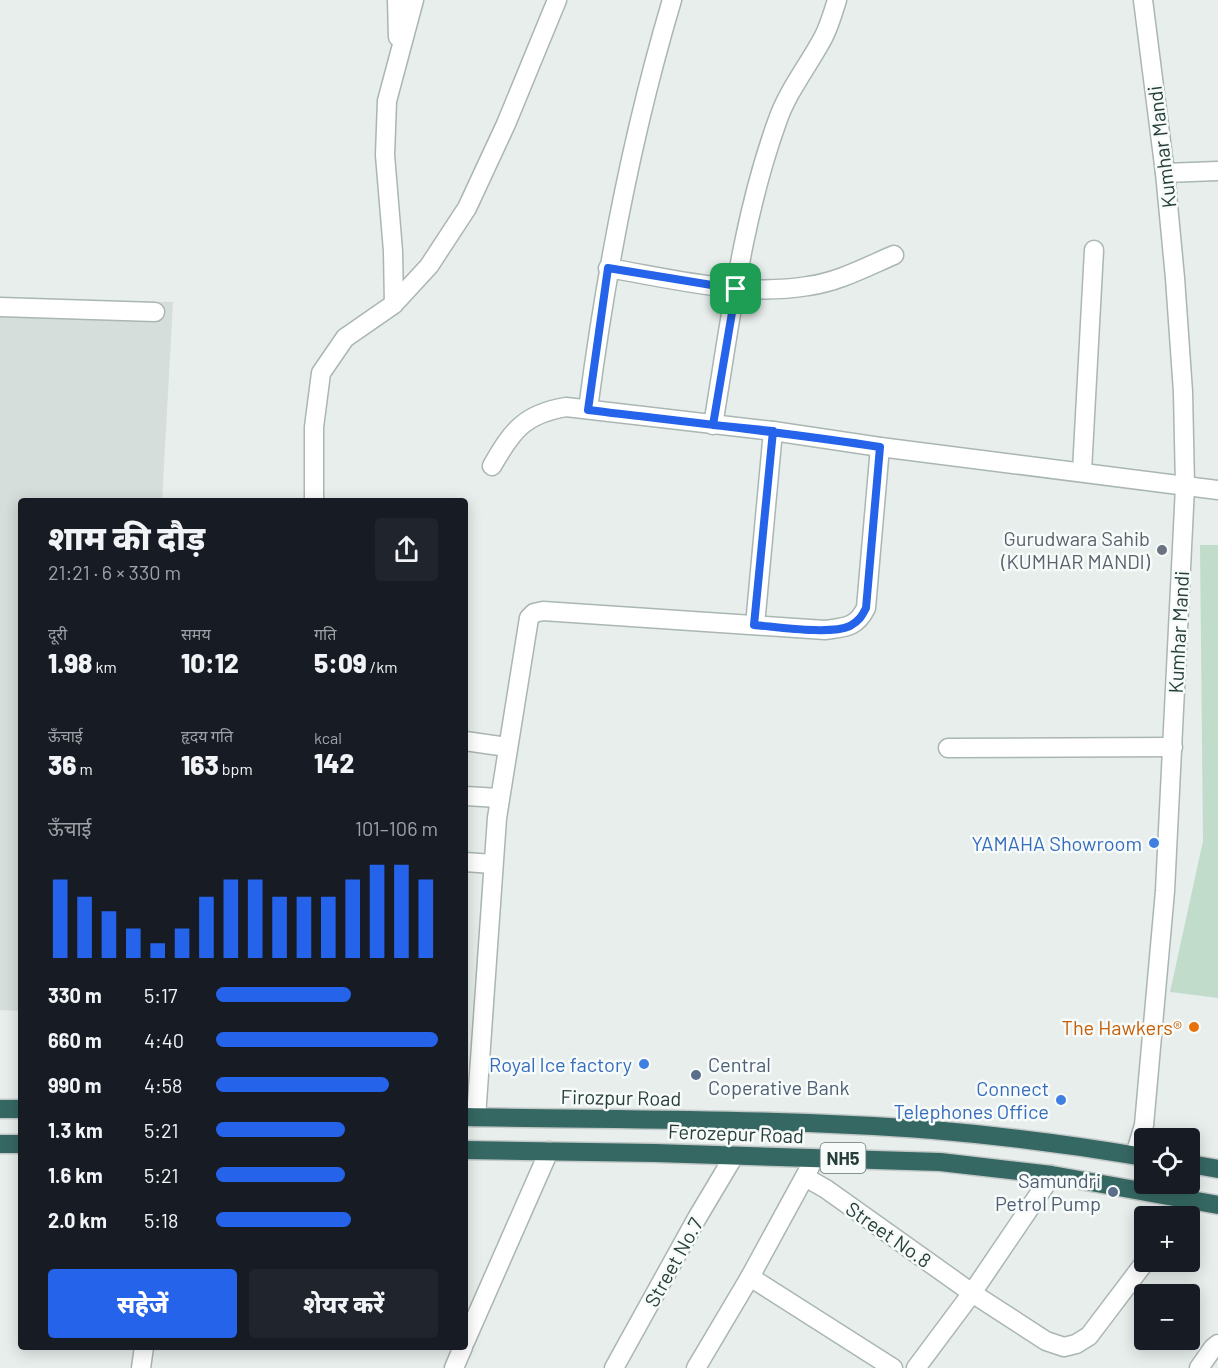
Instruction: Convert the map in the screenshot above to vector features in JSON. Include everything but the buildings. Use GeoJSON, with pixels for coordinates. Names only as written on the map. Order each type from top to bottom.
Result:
{"type":"FeatureCollection","features":[{"type":"Feature","properties":{"kind":"highway"},"geometry":{"type":"LineString","coordinates":[[0,1109],[18,1109]]}},
{"type":"Feature","properties":{"kind":"highway","name":"Firozpur Road"},"geometry":{"type":"LineString","coordinates":[[470,1117],[726,1121],[933,1130],[1134,1155]]}},
{"type":"Feature","properties":{"kind":"highway"},"geometry":{"type":"LineString","coordinates":[[0,1144],[18,1144]]}},
{"type":"Feature","properties":{"kind":"highway","name":"Ferozepur Road"},"geometry":{"type":"LineString","coordinates":[[468,1150],[940,1162],[1052,1175],[1218,1205]]}},
{"type":"Feature","properties":{"kind":"highway"},"geometry":{"type":"LineString","coordinates":[[1200,1165],[1218,1168]]}},
{"type":"Feature","properties":{"kind":"street"},"geometry":{"type":"LineString","coordinates":[[397,0],[398,58]]}},
{"type":"Feature","properties":{"kind":"street"},"geometry":{"type":"LineString","coordinates":[[394,304],[393,251],[386,155],[387,101],[414,0]]}},
{"type":"Feature","properties":{"kind":"street"},"geometry":{"type":"LineString","coordinates":[[314,498],[314,427],[321,373],[345,338],[394,304],[429,266],[467,208],[506,124],[557,0]]}},
{"type":"Feature","properties":{"kind":"street"},"geometry":{"type":"LineString","coordinates":[[588,410],[608,268],[641,118],[672,0]]}},
{"type":"Feature","properties":{"kind":"street"},"geometry":{"type":"LineString","coordinates":[[713,425],[743,248],[762,168],[777,119],[823,38],[837,0]]}},
{"type":"Feature","properties":{"kind":"street","name":"Kumhar Mandi"},"geometry":{"type":"LineString","coordinates":[[1143,0],[1165,173],[1176,290],[1183,392],[1185,487],[1165,891],[1144,1128]]}},
{"type":"Feature","properties":{"kind":"street"},"geometry":{"type":"LineString","coordinates":[[1165,173],[1218,171]]}},
{"type":"Feature","properties":{"kind":"street"},"geometry":{"type":"LineString","coordinates":[[1082,471],[1094,250]]}},
{"type":"Feature","properties":{"kind":"street"},"geometry":{"type":"LineString","coordinates":[[608,268],[736,289],[776,289],[809,286],[848,275],[894,255]]}},
{"type":"Feature","properties":{"kind":"street"},"geometry":{"type":"LineString","coordinates":[[0,308],[155,312]]}},
{"type":"Feature","properties":{"kind":"street"},"geometry":{"type":"LineString","coordinates":[[492,466],[506,441],[529,419],[544,411],[566,407],[773,431],[1218,490]]}},
{"type":"Feature","properties":{"kind":"street"},"geometry":{"type":"LineString","coordinates":[[754,625],[773,431]]}},
{"type":"Feature","properties":{"kind":"street"},"geometry":{"type":"LineString","coordinates":[[470,1117],[500,798],[529,618],[534,612],[543,611],[825,630],[849,627],[861,619],[866,608],[880,447]]}},
{"type":"Feature","properties":{"kind":"street"},"geometry":{"type":"LineString","coordinates":[[468,741],[507,747]]}},
{"type":"Feature","properties":{"kind":"street"},"geometry":{"type":"LineString","coordinates":[[948,748],[1173,747]]}},
{"type":"Feature","properties":{"kind":"street"},"geometry":{"type":"LineString","coordinates":[[468,796],[500,798]]}},
{"type":"Feature","properties":{"kind":"street"},"geometry":{"type":"LineString","coordinates":[[468,862],[493,864]]}},
{"type":"Feature","properties":{"kind":"street"},"geometry":{"type":"LineString","coordinates":[[468,1335],[549,1151]]}},
{"type":"Feature","properties":{"kind":"street","name":"Street No.7"},"geometry":{"type":"LineString","coordinates":[[614,1368],[734,1156]]}},
{"type":"Feature","properties":{"kind":"street"},"geometry":{"type":"LineString","coordinates":[[699,1367],[815,1158]]}},
{"type":"Feature","properties":{"kind":"street"},"geometry":{"type":"LineString","coordinates":[[916,1368],[972,1293],[1052,1175]]}},
{"type":"Feature","properties":{"kind":"street","name":"Street No.8"},"geometry":{"type":"LineString","coordinates":[[805,1177],[826,1189],[972,1293],[1046,1341],[1064,1347],[1076,1344],[1089,1336],[1137,1272]]}},
{"type":"Feature","properties":{"kind":"street"},"geometry":{"type":"LineString","coordinates":[[1187,1206],[1192,1200]]}},
{"type":"Feature","properties":{"kind":"street"},"geometry":{"type":"LineString","coordinates":[[750,1277],[892,1368]]}},
{"type":"Feature","properties":{"kind":"street"},"geometry":{"type":"LineString","coordinates":[[1199,1368],[1218,1344]]}},
{"type":"Feature","properties":{"kind":"street"},"geometry":{"type":"LineString","coordinates":[[141,1368],[144,1350]]}},
{"type":"Feature","properties":{"kind":"street"},"geometry":{"type":"LineString","coordinates":[[454,1368],[462,1350]]}},
{"type":"Feature","properties":{"kind":"shaded area"},"geometry":{"type":"Polygon","coordinates":[[[0,300],[173,302],[162,498],[18,498],[18,1011],[0,1010],[0,300]]]}},
{"type":"Feature","properties":{"kind":"green space"},"geometry":{"type":"Polygon","coordinates":[[[1200,545],[1218,545],[1218,998],[1170,992],[1203,841],[1200,545]]]}},
{"type":"Feature","properties":{"kind":"place","name":"Gurudwara Sahib (KUMHAR MANDI)"},"geometry":{"type":"Point","coordinates":[1162,550]}},
{"type":"Feature","properties":{"kind":"place","name":"YAMAHA Showroom"},"geometry":{"type":"Point","coordinates":[1154,843]}},
{"type":"Feature","properties":{"kind":"place","name":"The Hawkers®"},"geometry":{"type":"Point","coordinates":[1194,1027]}},
{"type":"Feature","properties":{"kind":"place","name":"Royal Ice factory"},"geometry":{"type":"Point","coordinates":[644,1064]}},
{"type":"Feature","properties":{"kind":"place","name":"Central Coperative Bank"},"geometry":{"type":"Point","coordinates":[696,1075]}},
{"type":"Feature","properties":{"kind":"place","name":"Connect Telephones Office"},"geometry":{"type":"Point","coordinates":[1061,1100]}},
{"type":"Feature","properties":{"kind":"place","name":"Samundri Petrol Pump"},"geometry":{"type":"Point","coordinates":[1113,1192]}},
{"type":"Feature","properties":{"kind":"route"},"geometry":{"type":"LineString","coordinates":[[736,289],[608,268],[588,410],[713,425],[773,431],[880,447],[866,608],[861,619],[849,627],[825,630],[754,625],[773,431],[713,425],[736,289]]}}]}
